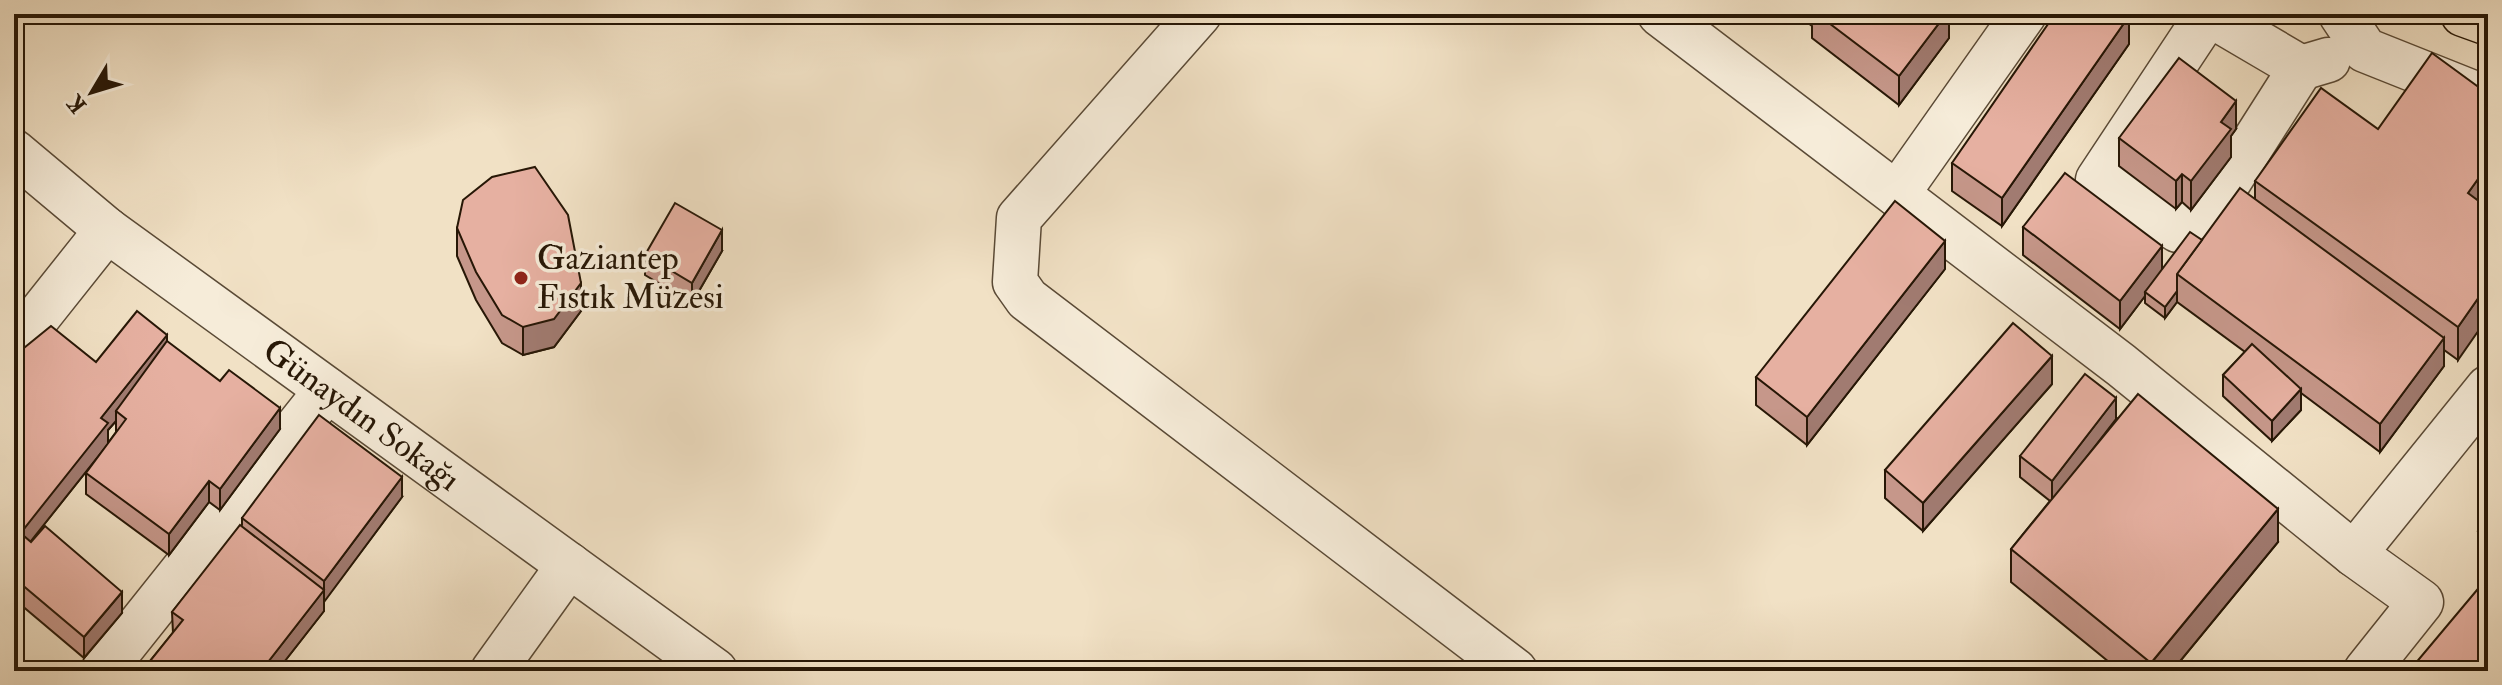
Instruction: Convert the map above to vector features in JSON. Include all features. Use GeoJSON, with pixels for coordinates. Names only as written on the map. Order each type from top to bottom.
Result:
{"type":"FeatureCollection","features":[{"type":"Feature","properties":{"kind":"main road"},"geometry":{"type":"LineString","coordinates":[[2463,14],[2488,23]]}},
{"type":"Feature","properties":{"kind":"street"},"geometry":{"type":"LineString","coordinates":[[1199,14],[1019,218],[1015,282],[1027,299],[1515,671]]}},
{"type":"Feature","properties":{"kind":"street"},"geometry":{"type":"LineString","coordinates":[[1660,14],[2121,365],[2354,554],[2421,602],[2366,671]]}},
{"type":"Feature","properties":{"kind":"street"},"geometry":{"type":"LineString","coordinates":[[1897,194],[2024,14]]}},
{"type":"Feature","properties":{"kind":"street"},"geometry":{"type":"LineString","coordinates":[[2301,68],[2208,14],[2098,180],[2178,230],[2208,214],[2301,68],[2365,50]]}},
{"type":"Feature","properties":{"kind":"street"},"geometry":{"type":"LineString","coordinates":[[2341,14],[2365,50],[2488,99]]}},
{"type":"Feature","properties":{"kind":"street","name":"Günaydın Sokağı"},"geometry":{"type":"LineString","coordinates":[[14,152],[107,230],[715,671]]}},
{"type":"Feature","properties":{"kind":"street"},"geometry":{"type":"LineString","coordinates":[[14,347],[107,230]]}},
{"type":"Feature","properties":{"kind":"street"},"geometry":{"type":"LineString","coordinates":[[2354,554],[2488,388]]}},
{"type":"Feature","properties":{"kind":"street"},"geometry":{"type":"LineString","coordinates":[[103,671],[327,390]]}},
{"type":"Feature","properties":{"kind":"street"},"geometry":{"type":"LineString","coordinates":[[493,671],[569,565]]}},
{"type":"Feature","properties":{"kind":"building"},"geometry":{"type":"Polygon","coordinates":[[[1817,14],[1946,14],[1899,76],[1817,14]]]}},
{"type":"Feature","properties":{"kind":"building"},"geometry":{"type":"Polygon","coordinates":[[[2055,14],[2129,16],[2002,198],[1952,163],[2055,14]]]}},
{"type":"Feature","properties":{"kind":"building"},"geometry":{"type":"Polygon","coordinates":[[[2432,53],[2488,94],[2488,165],[2468,193],[2488,208],[2488,284],[2458,327],[2255,181],[2321,88],[2378,129],[2432,53]]]}},
{"type":"Feature","properties":{"kind":"building"},"geometry":{"type":"Polygon","coordinates":[[[2179,58],[2236,101],[2221,122],[2231,129],[2191,181],[2182,174],[2176,181],[2119,138],[2179,58]]]}},
{"type":"Feature","properties":{"kind":"building","name":"Gaziantep Fıstık Müzesi"},"geometry":{"type":"Polygon","coordinates":[[[535,167],[568,215],[581,283],[554,319],[523,327],[502,315],[476,272],[457,228],[463,200],[492,177],[535,167]]]}},
{"type":"Feature","properties":{"kind":"building"},"geometry":{"type":"Polygon","coordinates":[[[2065,173],[2162,246],[2120,301],[2023,227],[2065,173]]]}},
{"type":"Feature","properties":{"kind":"building"},"geometry":{"type":"Polygon","coordinates":[[[2240,188],[2444,338],[2380,424],[2177,274],[2240,188]]]}},
{"type":"Feature","properties":{"kind":"building"},"geometry":{"type":"Polygon","coordinates":[[[1895,201],[1945,241],[1807,417],[1756,377],[1895,201]]]}},
{"type":"Feature","properties":{"kind":"building"},"geometry":{"type":"Polygon","coordinates":[[[675,203],[722,230],[692,283],[645,255],[675,203]]]}},
{"type":"Feature","properties":{"kind":"building"},"geometry":{"type":"Polygon","coordinates":[[[2190,232],[2202,240],[2177,274],[2177,291],[2165,307],[2145,292],[2190,232]]]}},
{"type":"Feature","properties":{"kind":"building"},"geometry":{"type":"Polygon","coordinates":[[[137,311],[167,335],[101,418],[108,423],[23,530],[14,523],[14,357],[51,326],[96,362],[137,311]]]}},
{"type":"Feature","properties":{"kind":"building"},"geometry":{"type":"Polygon","coordinates":[[[2013,323],[2052,356],[1923,503],[1885,470],[2013,323]]]}},
{"type":"Feature","properties":{"kind":"building"},"geometry":{"type":"Polygon","coordinates":[[[167,341],[220,381],[229,370],[280,408],[220,489],[209,481],[169,534],[86,473],[126,419],[116,411],[167,341]]]}},
{"type":"Feature","properties":{"kind":"building"},"geometry":{"type":"Polygon","coordinates":[[[2252,344],[2301,389],[2272,421],[2223,375],[2252,344]]]}},
{"type":"Feature","properties":{"kind":"building"},"geometry":{"type":"Polygon","coordinates":[[[2085,374],[2116,398],[2052,481],[2020,456],[2085,374]]]}},
{"type":"Feature","properties":{"kind":"building"},"geometry":{"type":"Polygon","coordinates":[[[2138,394],[2278,509],[2151,663],[2011,549],[2138,394]]]}},
{"type":"Feature","properties":{"kind":"building"},"geometry":{"type":"Polygon","coordinates":[[[319,415],[402,477],[324,581],[242,518],[319,415]]]}},
{"type":"Feature","properties":{"kind":"building"},"geometry":{"type":"Polygon","coordinates":[[[2488,518],[2488,538],[2478,531],[2488,518]]]}},
{"type":"Feature","properties":{"kind":"building"},"geometry":{"type":"Polygon","coordinates":[[[240,525],[324,590],[261,671],[142,671],[183,620],[172,612],[240,525]]]}},
{"type":"Feature","properties":{"kind":"building"},"geometry":{"type":"Polygon","coordinates":[[[45,526],[122,592],[84,637],[14,578],[14,534],[17,530],[31,542],[45,526]]]}},
{"type":"Feature","properties":{"kind":"building"},"geometry":{"type":"Polygon","coordinates":[[[2477,590],[2488,599],[2488,671],[2409,671],[2477,590]]]}},
{"type":"Feature","properties":{"kind":"place","name":"Gaziantep Fıstık Müzesi"},"geometry":{"type":"Point","coordinates":[521,278]}}]}
